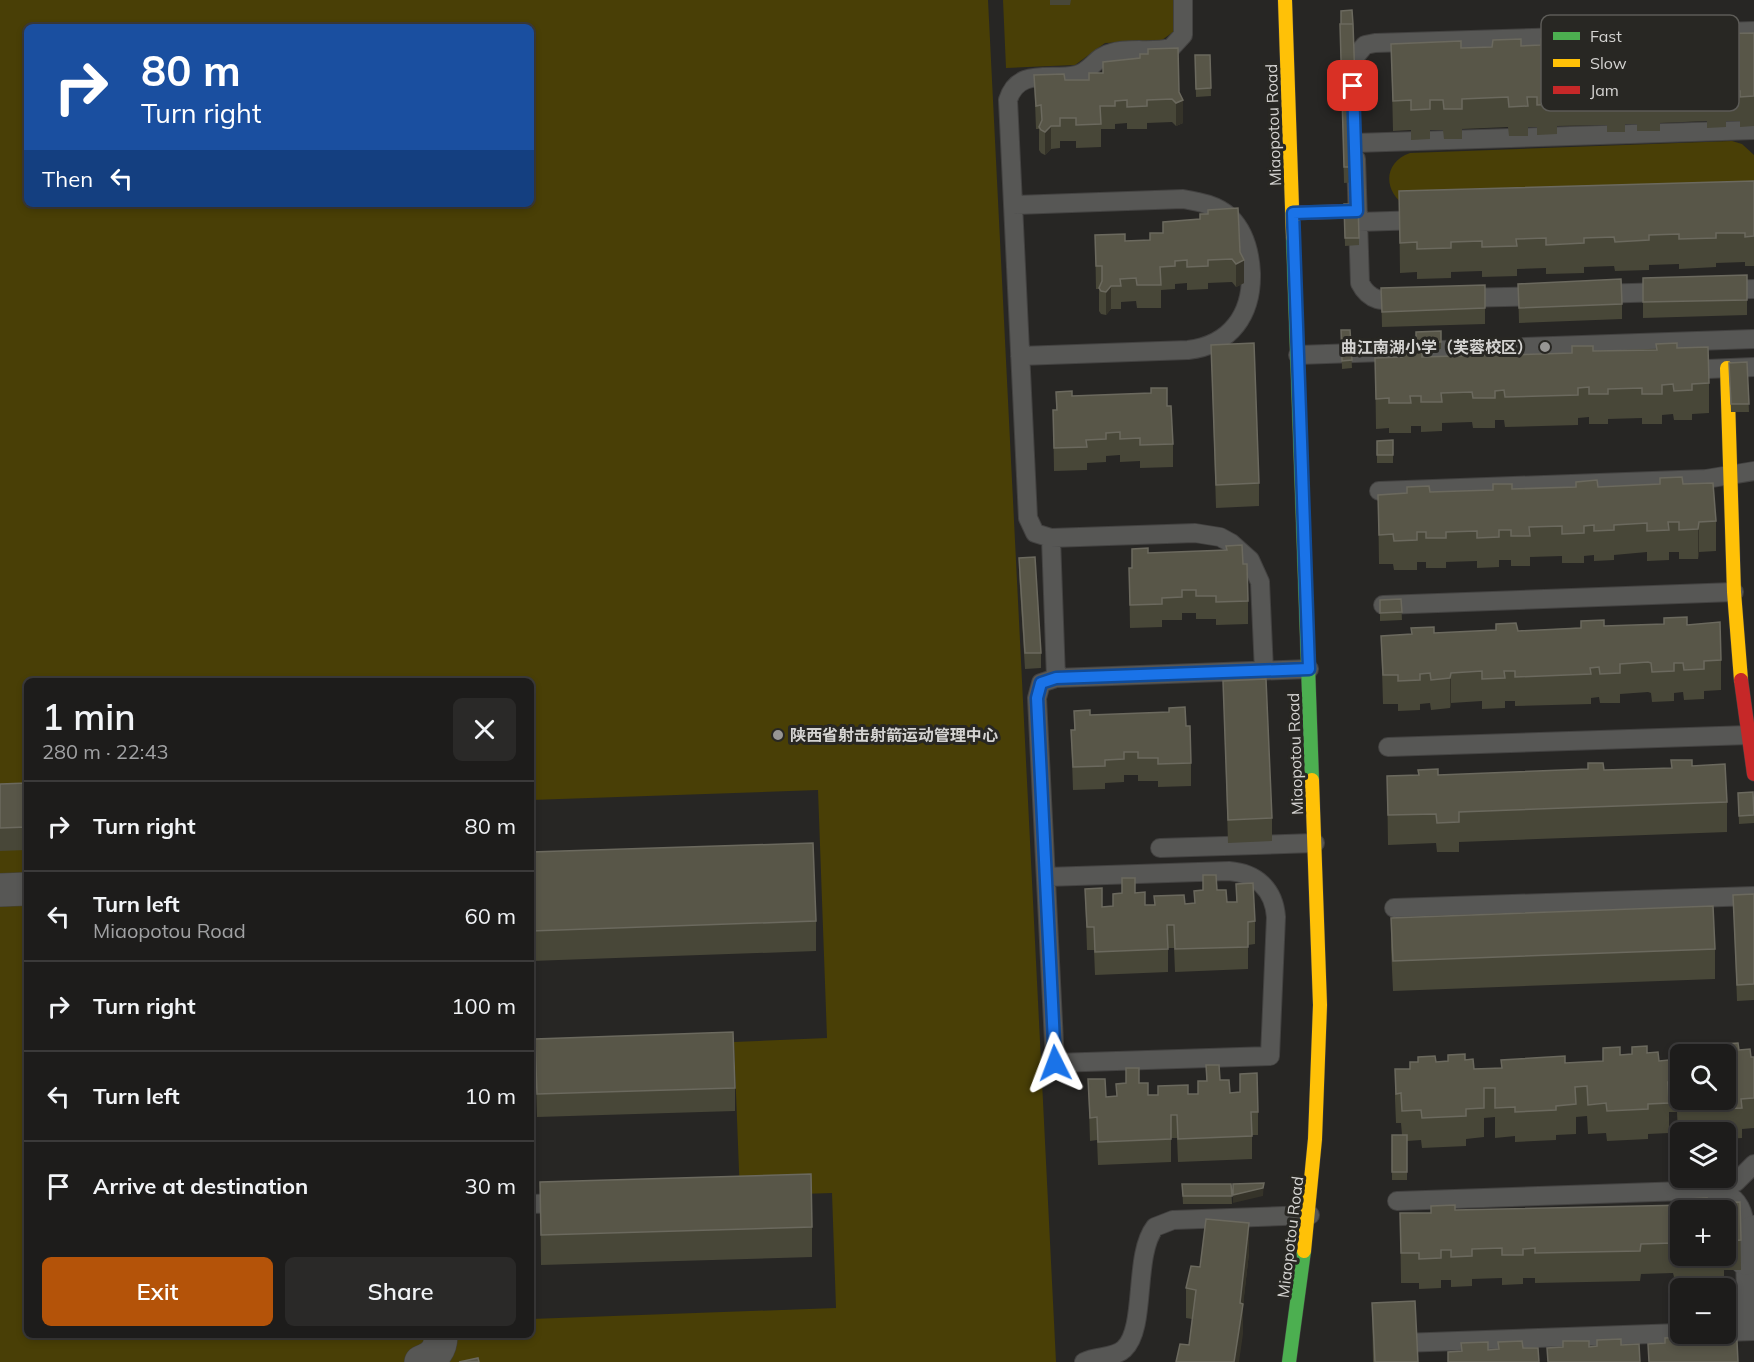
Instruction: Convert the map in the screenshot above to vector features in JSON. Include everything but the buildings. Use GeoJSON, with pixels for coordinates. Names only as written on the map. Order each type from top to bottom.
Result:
{"type":"FeatureCollection","features":[{"type":"Feature","properties":{"kind":"street","name":"Miaopotou Road"},"geometry":{"type":"LineString","coordinates":[[1285,0],[1315,843],[1319,1077],[1310,1215],[1289,1362]]}},
{"type":"Feature","properties":{"kind":"street"},"geometry":{"type":"LineString","coordinates":[[1293,213],[1358,216]]}},
{"type":"Feature","properties":{"kind":"street"},"geometry":{"type":"LineString","coordinates":[[1727,368],[1734,592],[1746,646],[1749,735],[1754,774]]}},
{"type":"Feature","properties":{"kind":"street"},"geometry":{"type":"LineString","coordinates":[[0,890],[24,889]]}},
{"type":"Feature","properties":{"kind":"lane"},"geometry":{"type":"LineString","coordinates":[[1183,0],[1183,35],[1171,48],[1112,52],[1102,56],[1086,72],[1076,76],[1029,78],[1015,86],[1008,106],[1028,518],[1035,533],[1051,538],[1195,533],[1214,535],[1231,543],[1250,560],[1260,582],[1264,671]]}},
{"type":"Feature","properties":{"kind":"lane"},"geometry":{"type":"LineString","coordinates":[[1739,31],[1754,31]]}},
{"type":"Feature","properties":{"kind":"lane"},"geometry":{"type":"LineString","coordinates":[[1353,100],[1354,58],[1365,45],[1541,38]]}},
{"type":"Feature","properties":{"kind":"lane"},"geometry":{"type":"LineString","coordinates":[[1354,122],[1360,283],[1364,291],[1379,301],[1426,299]]}},
{"type":"Feature","properties":{"kind":"lane"},"geometry":{"type":"LineString","coordinates":[[1355,143],[1754,130]]}},
{"type":"Feature","properties":{"kind":"lane"},"geometry":{"type":"LineString","coordinates":[[1012,205],[1183,199],[1209,204],[1230,217],[1244,237],[1250,261],[1251,290],[1247,308],[1234,329],[1213,344],[1188,350],[1020,356]]}},
{"type":"Feature","properties":{"kind":"lane"},"geometry":{"type":"LineString","coordinates":[[1358,216],[1439,219]]}},
{"type":"Feature","properties":{"kind":"lane"},"geometry":{"type":"LineString","coordinates":[[1707,290],[1754,289]]}},
{"type":"Feature","properties":{"kind":"lane"},"geometry":{"type":"LineString","coordinates":[[1578,294],[1684,291]]}},
{"type":"Feature","properties":{"kind":"lane"},"geometry":{"type":"LineString","coordinates":[[1449,299],[1555,295]]}},
{"type":"Feature","properties":{"kind":"lane"},"geometry":{"type":"LineString","coordinates":[[1298,355],[1754,339]]}},
{"type":"Feature","properties":{"kind":"lane"},"geometry":{"type":"LineString","coordinates":[[1668,370],[1754,367]]}},
{"type":"Feature","properties":{"kind":"lane"},"geometry":{"type":"LineString","coordinates":[[1379,491],[1706,479],[1754,471]]}},
{"type":"Feature","properties":{"kind":"lane"},"geometry":{"type":"LineString","coordinates":[[1051,538],[1056,678]]}},
{"type":"Feature","properties":{"kind":"lane"},"geometry":{"type":"LineString","coordinates":[[1383,605],[1734,592]]}},
{"type":"Feature","properties":{"kind":"lane"},"geometry":{"type":"LineString","coordinates":[[1046,877],[1229,871],[1247,874],[1263,884],[1273,899],[1276,917],[1270,1056],[1055,1063],[1037,698],[1041,683],[1056,678],[1309,669]]}},
{"type":"Feature","properties":{"kind":"lane"},"geometry":{"type":"LineString","coordinates":[[1388,747],[1749,735]]}},
{"type":"Feature","properties":{"kind":"lane"},"geometry":{"type":"LineString","coordinates":[[1160,848],[1315,843]]}},
{"type":"Feature","properties":{"kind":"lane"},"geometry":{"type":"LineString","coordinates":[[1394,908],[1754,896]]}},
{"type":"Feature","properties":{"kind":"lane"},"geometry":{"type":"LineString","coordinates":[[1713,1190],[1736,1182],[1754,1164]]}},
{"type":"Feature","properties":{"kind":"lane"},"geometry":{"type":"LineString","coordinates":[[1397,1201],[1713,1190],[1725,1192],[1741,1207],[1749,1245],[1751,1331],[1736,1332]]}},
{"type":"Feature","properties":{"kind":"lane"},"geometry":{"type":"LineString","coordinates":[[534,1204],[578,1202]]}},
{"type":"Feature","properties":{"kind":"lane"},"geometry":{"type":"LineString","coordinates":[[1084,1362],[1095,1357],[1116,1354],[1130,1342],[1146,1244],[1149,1234],[1163,1222],[1310,1215]]}},
{"type":"Feature","properties":{"kind":"lane"},"geometry":{"type":"LineString","coordinates":[[1402,1343],[1670,1333]]}},
{"type":"Feature","properties":{"kind":"shaded area","name":"陕西省射击射箭运动管理中心"},"geometry":{"type":"Polygon","coordinates":[[[0,0],[988,0],[1056,1362],[0,1362],[0,0]]]}},
{"type":"Feature","properties":{"kind":"shaded area"},"geometry":{"type":"Polygon","coordinates":[[[1003,0],[1173,0],[1173,32],[1162,40],[1105,43],[1075,65],[1006,68],[1003,0]]]}},
{"type":"Feature","properties":{"kind":"shaded area"},"geometry":{"type":"Polygon","coordinates":[[[1732,141],[1742,144],[1754,155],[1754,184],[1406,206],[1393,193],[1389,178],[1395,163],[1410,153],[1732,141]]]}},
{"type":"Feature","properties":{"kind":"traffic: fast"},"geometry":{"type":"LineString","coordinates":[[1293,237],[1312,780]]}},
{"type":"Feature","properties":{"kind":"traffic: fast"},"geometry":{"type":"LineString","coordinates":[[1289,1362],[1304,1251]]}},
{"type":"Feature","properties":{"kind":"traffic: slow"},"geometry":{"type":"LineString","coordinates":[[1285,0],[1293,237]]}},
{"type":"Feature","properties":{"kind":"traffic: slow"},"geometry":{"type":"LineString","coordinates":[[1727,368],[1734,592],[1741,680]]}},
{"type":"Feature","properties":{"kind":"traffic: slow"},"geometry":{"type":"LineString","coordinates":[[1304,1251],[1315,1139],[1320,1005],[1312,780]]}},
{"type":"Feature","properties":{"kind":"traffic: jam"},"geometry":{"type":"LineString","coordinates":[[1293,213],[1357,211]]}},
{"type":"Feature","properties":{"kind":"traffic: jam"},"geometry":{"type":"LineString","coordinates":[[1741,680],[1754,774]]}},
{"type":"Feature","properties":{"kind":"place","name":"曲江南湖小学（芙蓉校区）"},"geometry":{"type":"Point","coordinates":[1545,347]}},
{"type":"Feature","properties":{"kind":"place","name":"陕西省射击射箭运动管理中心"},"geometry":{"type":"Point","coordinates":[778,735]}},
{"type":"Feature","properties":{"kind":"route"},"geometry":{"type":"LineString","coordinates":[[1055,1063],[1037,698],[1041,683],[1056,678],[1309,669],[1293,213],[1357,211],[1353,86]]}}]}
